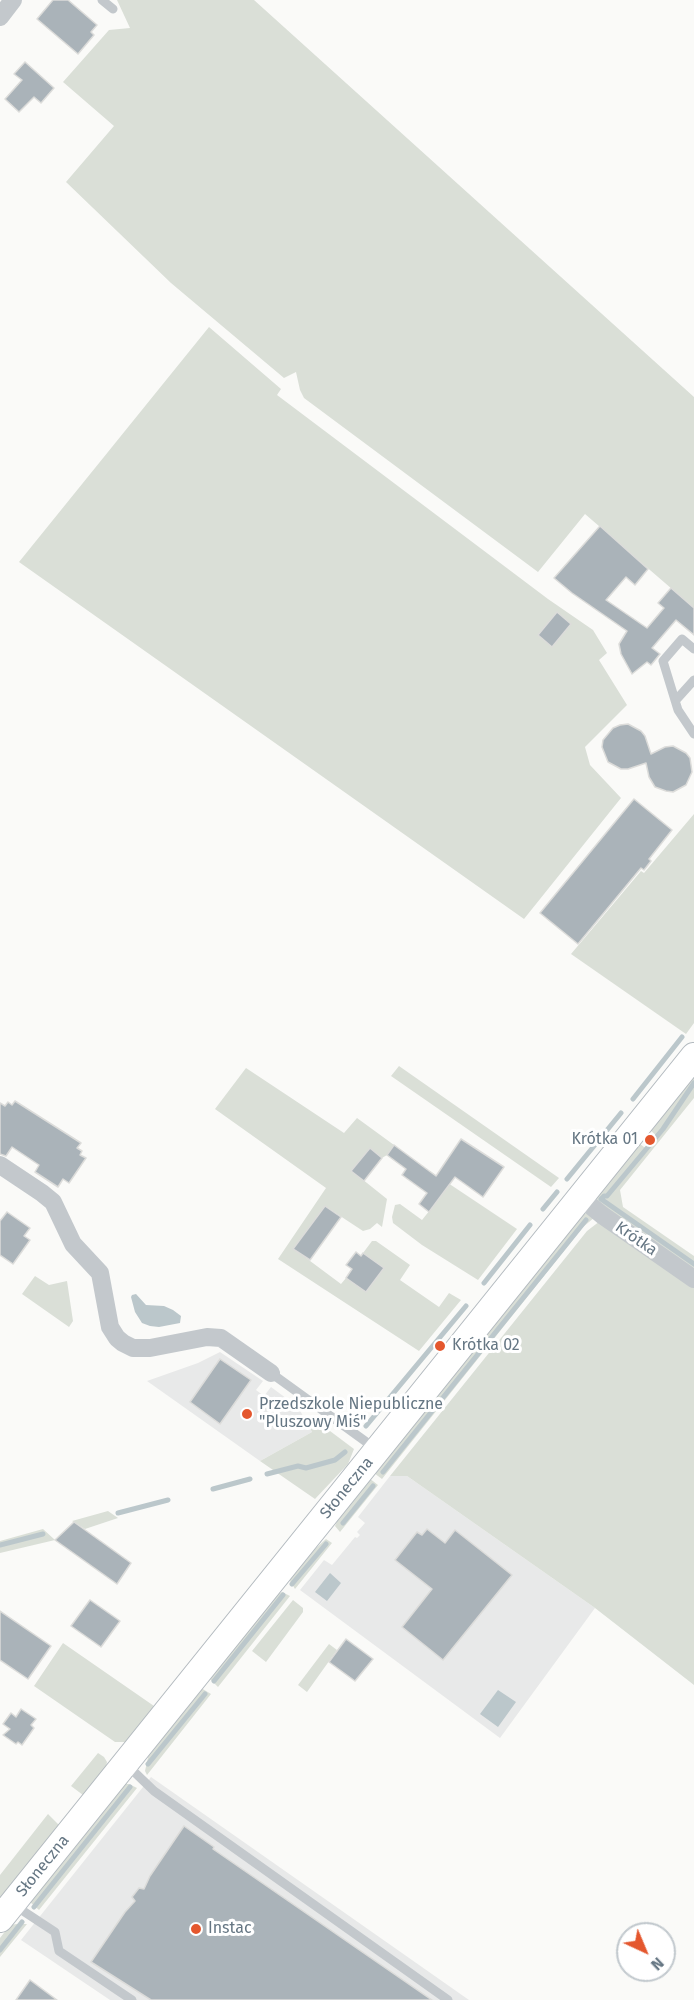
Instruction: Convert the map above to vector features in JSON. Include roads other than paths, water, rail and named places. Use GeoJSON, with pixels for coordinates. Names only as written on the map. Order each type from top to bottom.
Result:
{"type":"FeatureCollection","features":[{"type":"Feature","properties":{"kind":"main road","name":"Słoneczna"},"geometry":{"type":"LineString","coordinates":[[6,1911],[694,1056]]}},
{"type":"Feature","properties":{"kind":"street"},"geometry":{"type":"LineString","coordinates":[[0,16],[12,0]]}},
{"type":"Feature","properties":{"kind":"street"},"geometry":{"type":"LineString","coordinates":[[0,1165],[53,1202],[73,1244],[100,1273],[110,1327],[123,1343],[133,1348],[150,1348],[207,1337],[221,1338],[272,1373]]}},
{"type":"Feature","properties":{"kind":"street","name":"Krótka"},"geometry":{"type":"LineString","coordinates":[[580,1197],[694,1279]]}},
{"type":"Feature","properties":{"kind":"lane"},"geometry":{"type":"LineString","coordinates":[[102,0],[113,9]]}},
{"type":"Feature","properties":{"kind":"lane"},"geometry":{"type":"LineString","coordinates":[[694,649],[682,639],[663,661],[681,717],[694,734]]}},
{"type":"Feature","properties":{"kind":"lane"},"geometry":{"type":"LineString","coordinates":[[676,700],[694,680]]}},
{"type":"Feature","properties":{"kind":"lane"},"geometry":{"type":"LineString","coordinates":[[272,1373],[377,1450]]}},
{"type":"Feature","properties":{"kind":"lane"},"geometry":{"type":"LineString","coordinates":[[124,1763],[154,1791],[448,2000]]}},
{"type":"Feature","properties":{"kind":"lane"},"geometry":{"type":"LineString","coordinates":[[6,1911],[55,1932],[59,1951],[132,2000]]}},
{"type":"Feature","properties":{"kind":"waterway"},"geometry":{"type":"LineString","coordinates":[[633,1099],[682,1037]]}},
{"type":"Feature","properties":{"kind":"waterway"},"geometry":{"type":"LineString","coordinates":[[694,1083],[663,1129],[607,1196],[601,1199],[694,1264]]}},
{"type":"Feature","properties":{"kind":"waterway"},"geometry":{"type":"LineString","coordinates":[[567,1179],[621,1113]]}},
{"type":"Feature","properties":{"kind":"waterway"},"geometry":{"type":"LineString","coordinates":[[543,1209],[557,1192]]}},
{"type":"Feature","properties":{"kind":"waterway"},"geometry":{"type":"LineString","coordinates":[[383,1472],[586,1220]]}},
{"type":"Feature","properties":{"kind":"waterway"},"geometry":{"type":"LineString","coordinates":[[484,1283],[530,1225]]}},
{"type":"Feature","properties":{"kind":"waterway"},"geometry":{"type":"LineString","coordinates":[[366,1426],[466,1306]]}},
{"type":"Feature","properties":{"kind":"waterway"},"geometry":{"type":"LineString","coordinates":[[267,1474],[298,1466],[306,1468],[335,1460],[345,1452]]}},
{"type":"Feature","properties":{"kind":"waterway"},"geometry":{"type":"LineString","coordinates":[[213,1489],[250,1479]]}},
{"type":"Feature","properties":{"kind":"waterway"},"geometry":{"type":"LineString","coordinates":[[343,1523],[373,1486]]}},
{"type":"Feature","properties":{"kind":"waterway"},"geometry":{"type":"LineString","coordinates":[[118,1513],[168,1500]]}},
{"type":"Feature","properties":{"kind":"waterway"},"geometry":{"type":"LineString","coordinates":[[0,1545],[43,1534]]}},
{"type":"Feature","properties":{"kind":"waterway"},"geometry":{"type":"LineString","coordinates":[[292,1584],[326,1544]]}},
{"type":"Feature","properties":{"kind":"waterway"},"geometry":{"type":"LineString","coordinates":[[214,1681],[283,1595]]}},
{"type":"Feature","properties":{"kind":"waterway"},"geometry":{"type":"LineString","coordinates":[[148,1764],[205,1694]]}},
{"type":"Feature","properties":{"kind":"waterway"},"geometry":{"type":"LineString","coordinates":[[34,1907],[130,1787]]}},
{"type":"Feature","properties":{"kind":"waterway"},"geometry":{"type":"LineString","coordinates":[[0,1950],[22,1922]]}},
{"type":"Feature","properties":{"kind":"place","name":"Krótka 01"},"geometry":{"type":"Point","coordinates":[650,1140]}},
{"type":"Feature","properties":{"kind":"place","name":"Krótka 02"},"geometry":{"type":"Point","coordinates":[440,1346]}},
{"type":"Feature","properties":{"kind":"place","name":"Przedszkole Niepubliczne \"Pluszowy Miś\""},"geometry":{"type":"Point","coordinates":[247,1414]}},
{"type":"Feature","properties":{"kind":"place","name":"Instac"},"geometry":{"type":"Point","coordinates":[196,1929]}}]}
